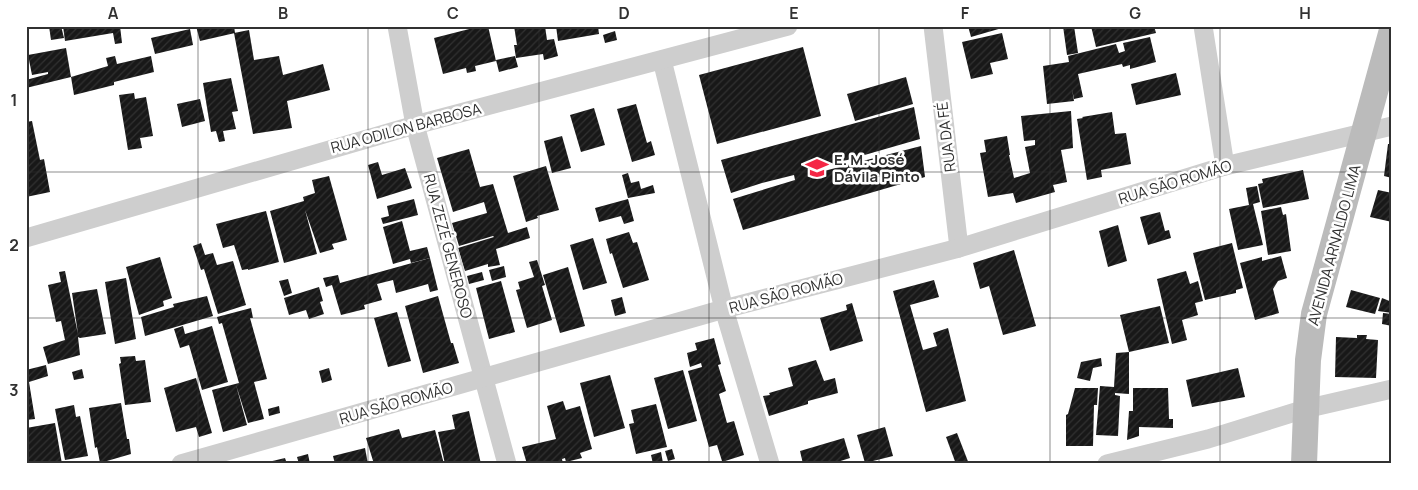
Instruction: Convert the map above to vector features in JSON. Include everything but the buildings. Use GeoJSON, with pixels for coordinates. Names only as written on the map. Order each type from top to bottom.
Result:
{"type":"FeatureCollection","features":[{"type":"Feature","properties":{"kind":"street","name":"RUA ZEZÉ GENEROSO"},"geometry":{"type":"LineString","coordinates":[[397,26],[415,125],[508,464]]}},
{"type":"Feature","properties":{"kind":"street","name":"RUA ODILON BARBOSA"},"geometry":{"type":"LineString","coordinates":[[26,238],[415,125],[788,26]]}},
{"type":"Feature","properties":{"kind":"street","name":"RUA DA FÉ"},"geometry":{"type":"LineString","coordinates":[[933,26],[959,248]]}},
{"type":"Feature","properties":{"kind":"street"},"geometry":{"type":"LineString","coordinates":[[1203,26],[1225,166]]}},
{"type":"Feature","properties":{"kind":"street","name":"AVENIDA ARNALDO LIMA"},"geometry":{"type":"LineString","coordinates":[[1304,464],[1308,360],[1314,314],[1392,30]]}},
{"type":"Feature","properties":{"kind":"street"},"geometry":{"type":"LineString","coordinates":[[662,60],[724,310],[770,464]]}},
{"type":"Feature","properties":{"kind":"street","name":"RUA SÃO ROMÃO"},"geometry":{"type":"LineString","coordinates":[[181,464],[724,310],[959,248],[1225,166],[1392,126]]}},
{"type":"Feature","properties":{"kind":"street"},"geometry":{"type":"LineString","coordinates":[[1107,464],[1208,439],[1306,409],[1392,389]]}},
{"type":"Feature","properties":{"kind":"place","name":"E. M. José Dávila Pinto"},"geometry":{"type":"Point","coordinates":[817,168]}}]}
